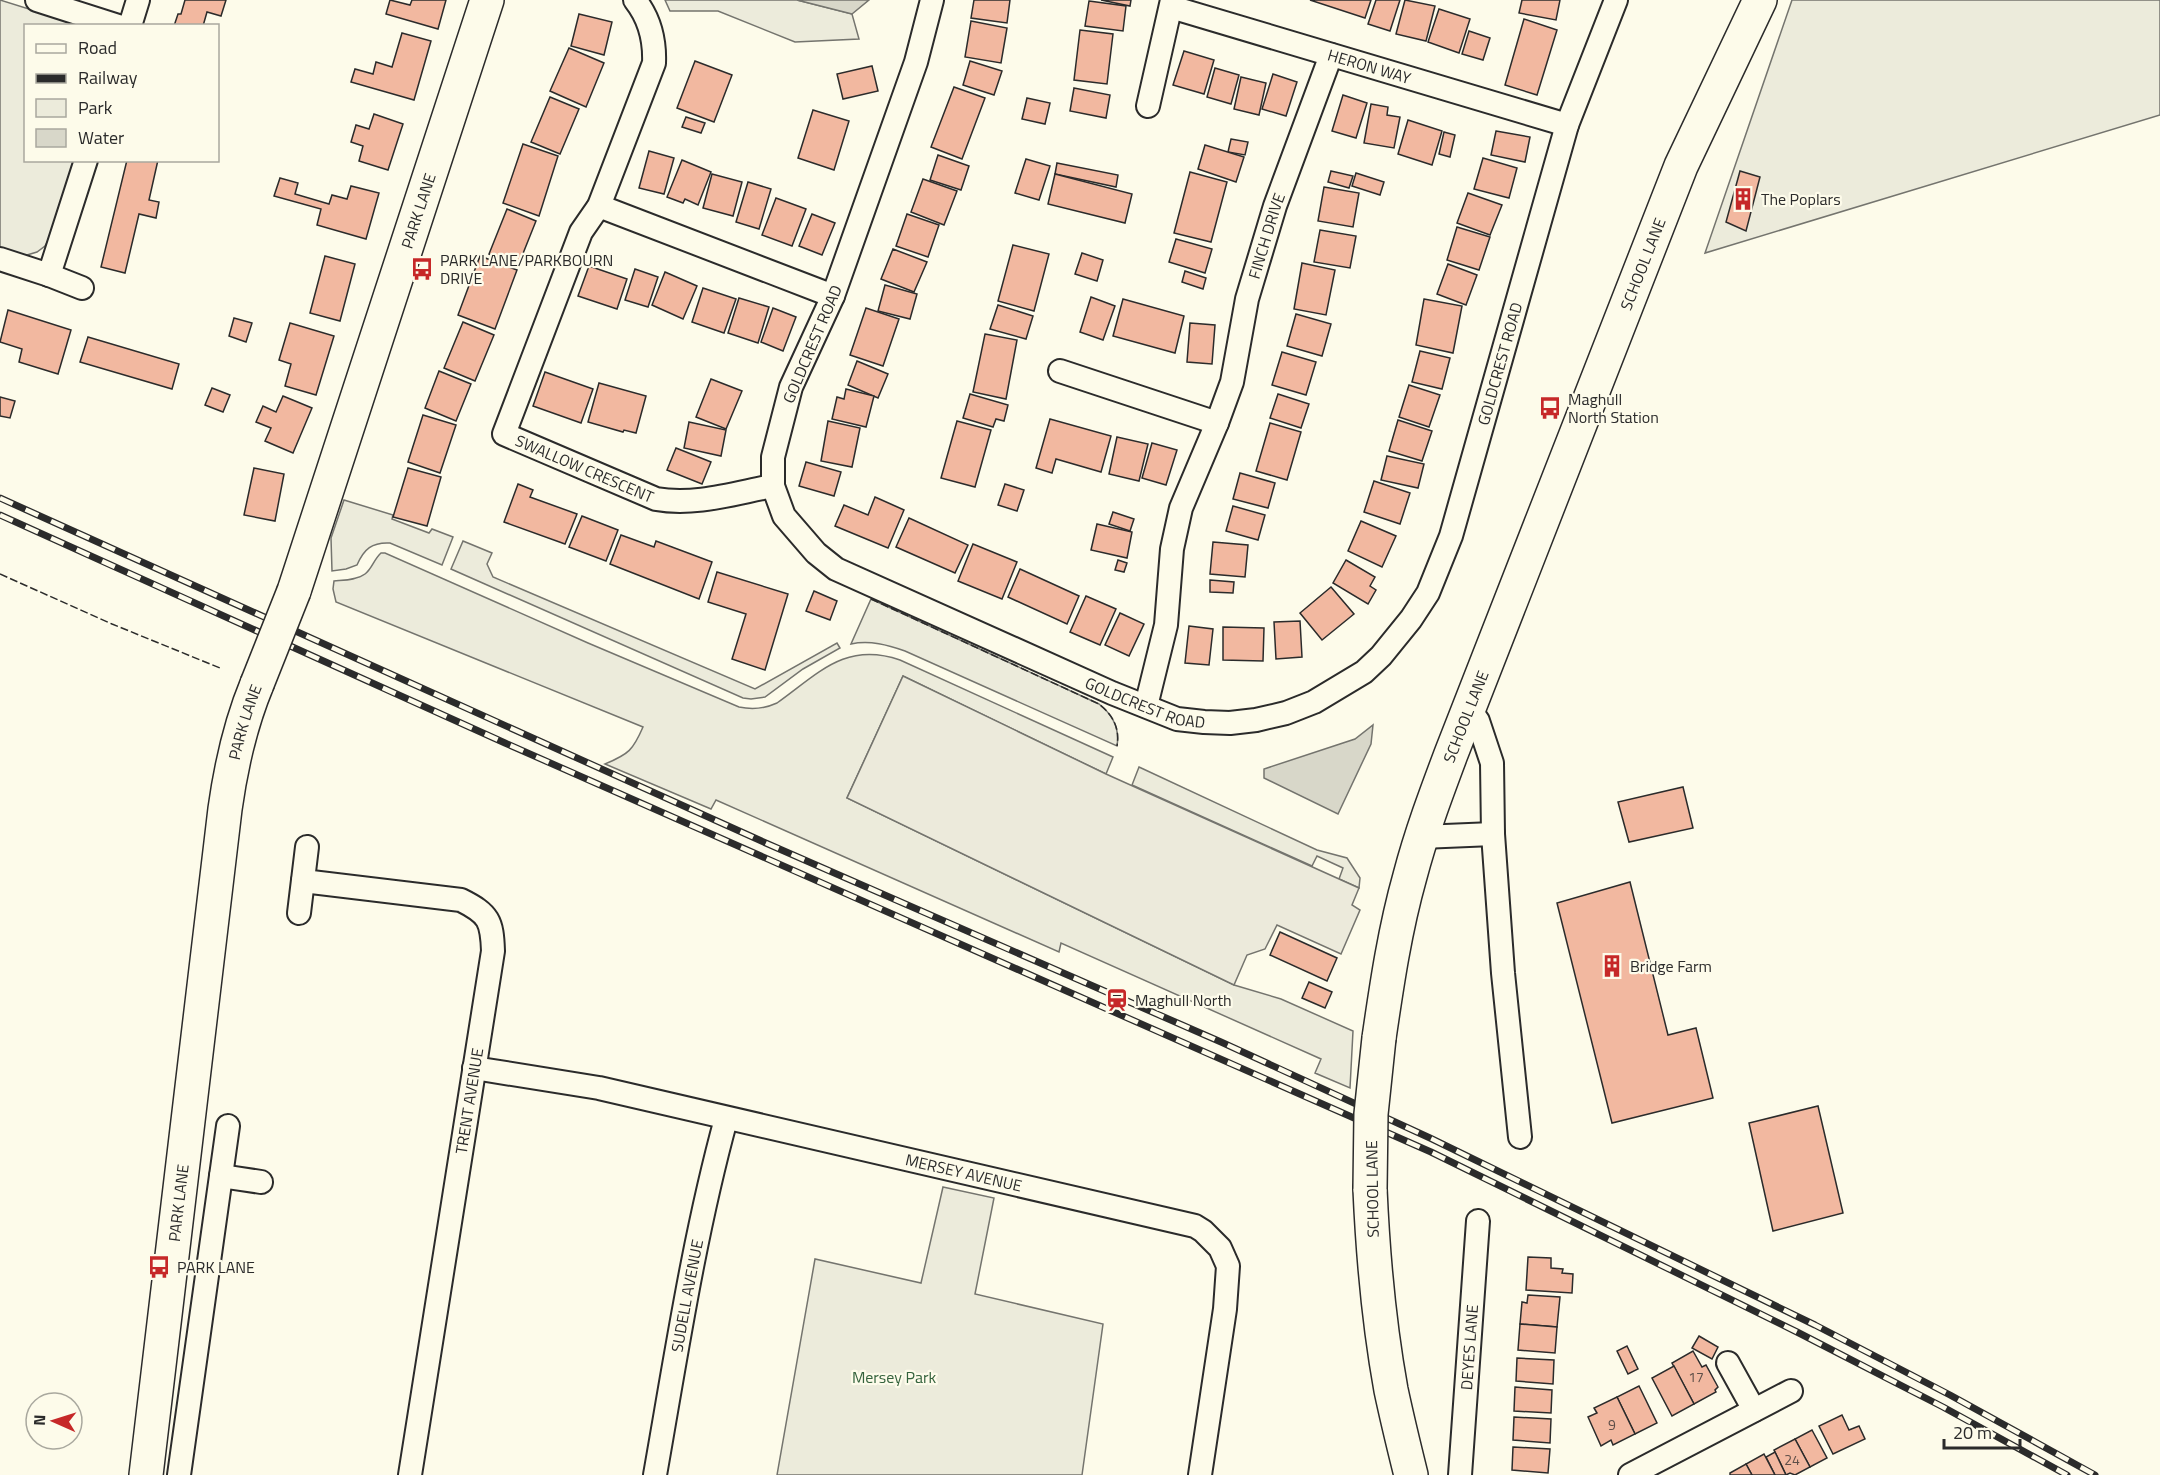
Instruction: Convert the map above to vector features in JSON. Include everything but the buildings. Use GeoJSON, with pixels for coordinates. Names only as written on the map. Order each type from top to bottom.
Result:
{"type":"FeatureCollection","features":[{"type":"Feature","properties":{"kind":"street"},"geometry":{"type":"LineString","coordinates":[[37,0],[112,24]]}},
{"type":"Feature","properties":{"kind":"street"},"geometry":{"type":"LineString","coordinates":[[131,24],[138,0]]}},
{"type":"Feature","properties":{"kind":"street","name":"PARK LANE"},"geometry":{"type":"LineString","coordinates":[[146,1475],[225,809],[237,742],[246,710],[294,591],[488,0]]}},
{"type":"Feature","properties":{"kind":"street","name":"SWALLOW CRESCENT"},"geometry":{"type":"LineString","coordinates":[[635,0],[651,30],[654,63],[599,206],[580,232],[504,434],[656,499],[671,502],[687,502],[773,486]]}},
{"type":"Feature","properties":{"kind":"street","name":"GOLDCREST ROAD"},"geometry":{"type":"LineString","coordinates":[[932,0],[916,62],[833,296],[792,387],[773,457],[773,486],[784,516],[816,553],[836,569],[1112,693],[1177,719],[1204,722],[1247,721],[1286,713],[1314,702],[1364,672],[1397,638],[1428,593],[1451,536],[1567,125],[1616,0]]}},
{"type":"Feature","properties":{"kind":"street","name":"SCHOOL LANE"},"geometry":{"type":"LineString","coordinates":[[1411,1475],[1391,1390],[1372,1245],[1370,1190],[1371,1114],[1379,1038],[1387,980],[1399,920],[1421,837],[1469,708],[1682,166],[1760,0]]}},
{"type":"Feature","properties":{"kind":"street","name":"HERON WAY"},"geometry":{"type":"LineString","coordinates":[[1148,106],[1172,3],[1331,55],[1567,125]]}},
{"type":"Feature","properties":{"kind":"street","name":"FINCH DRIVE"},"geometry":{"type":"LineString","coordinates":[[1146,706],[1166,625],[1172,549],[1181,508],[1232,382],[1247,299],[1275,206],[1331,55]]}},
{"type":"Feature","properties":{"kind":"street"},"geometry":{"type":"LineString","coordinates":[[49,275],[85,162]]}},
{"type":"Feature","properties":{"kind":"street"},"geometry":{"type":"LineString","coordinates":[[599,206],[833,296]]}},
{"type":"Feature","properties":{"kind":"street"},"geometry":{"type":"LineString","coordinates":[[0,260],[82,288]]}},
{"type":"Feature","properties":{"kind":"street"},"geometry":{"type":"LineString","coordinates":[[1060,371],[1217,423]]}},
{"type":"Feature","properties":{"kind":"street"},"geometry":{"type":"LineString","coordinates":[[1469,708],[1479,721],[1492,763],[1493,834],[1503,973],[1520,1137]]}},
{"type":"Feature","properties":{"kind":"street"},"geometry":{"type":"LineString","coordinates":[[1421,837],[1493,834]]}},
{"type":"Feature","properties":{"kind":"street"},"geometry":{"type":"LineString","coordinates":[[299,912],[307,847]]}},
{"type":"Feature","properties":{"kind":"street","name":"TRENT AVENUE"},"geometry":{"type":"LineString","coordinates":[[303,881],[461,900],[478,909],[487,918],[492,928],[493,951],[411,1475]]}},
{"type":"Feature","properties":{"kind":"street","name":"MERSEY AVENUE"},"geometry":{"type":"LineString","coordinates":[[474,1068],[599,1088],[1195,1226],[1220,1248],[1228,1266],[1228,1281],[1200,1475]]}},
{"type":"Feature","properties":{"kind":"street","name":"SUDELL AVENUE"},"geometry":{"type":"LineString","coordinates":[[655,1475],[707,1186],[726,1119]]}},
{"type":"Feature","properties":{"kind":"street"},"geometry":{"type":"LineString","coordinates":[[179,1475],[228,1126]]}},
{"type":"Feature","properties":{"kind":"street"},"geometry":{"type":"LineString","coordinates":[[221,1176],[261,1182]]}},
{"type":"Feature","properties":{"kind":"street","name":"DEYES LANE"},"geometry":{"type":"LineString","coordinates":[[1460,1475],[1478,1221]]}},
{"type":"Feature","properties":{"kind":"street"},"geometry":{"type":"LineString","coordinates":[[1728,1363],[1754,1410]]}},
{"type":"Feature","properties":{"kind":"street"},"geometry":{"type":"LineString","coordinates":[[1630,1475],[1791,1391]]}},
{"type":"Feature","properties":{"kind":"green space"},"geometry":{"type":"Polygon","coordinates":[[[0,0],[77,24],[24,24],[24,162],[77,162],[50,238],[45,246],[37,252],[19,256],[0,251],[0,0]]]}},
{"type":"Feature","properties":{"kind":"green space"},"geometry":{"type":"Polygon","coordinates":[[[665,0],[797,0],[852,14],[859,39],[795,42],[718,11],[670,11],[665,0]]]}},
{"type":"Feature","properties":{"kind":"green space"},"geometry":{"type":"Polygon","coordinates":[[[1792,0],[2160,0],[2160,115],[1705,253],[1792,0]]]}},
{"type":"Feature","properties":{"kind":"green space"},"geometry":{"type":"Polygon","coordinates":[[[344,500],[393,515],[392,519],[429,533],[432,529],[453,537],[442,565],[390,543],[384,543],[369,548],[357,565],[332,571],[331,538],[344,500]]]}},
{"type":"Feature","properties":{"kind":"green space"},"geometry":{"type":"Polygon","coordinates":[[[463,541],[492,553],[487,564],[493,577],[755,689],[837,643],[840,648],[803,669],[765,697],[743,698],[451,569],[463,541]]]}},
{"type":"Feature","properties":{"kind":"green space"},"geometry":{"type":"Polygon","coordinates":[[[381,553],[739,707],[758,708],[772,705],[833,664],[863,655],[881,655],[900,660],[1113,757],[1106,774],[903,676],[847,798],[1234,985],[1281,999],[1353,1031],[1350,1088],[1315,1073],[1321,1059],[1061,943],[1059,952],[716,800],[711,809],[605,764],[629,750],[643,727],[336,602],[334,581],[362,576],[381,553]]]}},
{"type":"Feature","properties":{"kind":"green space"},"geometry":{"type":"Polygon","coordinates":[[[871,599],[1099,704],[1114,722],[1117,746],[905,651],[879,644],[851,644],[871,599]]]}},
{"type":"Feature","properties":{"kind":"green space"},"geometry":{"type":"Polygon","coordinates":[[[1139,767],[1317,850],[1347,858],[1360,878],[1359,888],[1339,879],[1343,868],[1317,856],[1312,866],[1132,785],[1139,767]]]}},
{"type":"Feature","properties":{"kind":"green space","name":"Mersey Park"},"geometry":{"type":"Polygon","coordinates":[[[943,1187],[994,1198],[975,1294],[1103,1324],[1082,1475],[777,1475],[815,1259],[921,1283],[943,1187]]]}},
{"type":"Feature","properties":{"kind":"shaded area"},"geometry":{"type":"Polygon","coordinates":[[[903,676],[1106,774],[1359,888],[1352,905],[1360,910],[1341,954],[1277,925],[1265,949],[1247,955],[1234,985],[847,798],[903,676]]]}},
{"type":"Feature","properties":{"kind":"water"},"geometry":{"type":"Polygon","coordinates":[[[797,0],[869,0],[852,14],[797,0]]]}},
{"type":"Feature","properties":{"kind":"water"},"geometry":{"type":"Polygon","coordinates":[[[1373,725],[1371,744],[1338,814],[1264,778],[1264,769],[1355,739],[1373,725]]]}},
{"type":"Feature","properties":{"kind":"railway"},"geometry":{"type":"LineString","coordinates":[[0,498],[768,844],[1221,1042],[1430,1138],[1815,1325],[1950,1395],[2095,1475]]}},
{"type":"Feature","properties":{"kind":"railway"},"geometry":{"type":"LineString","coordinates":[[0,515],[505,743],[1431,1152],[1797,1332],[1943,1407],[2067,1475]]}},
{"type":"Feature","properties":{"kind":"fence"},"geometry":{"type":"LineString","coordinates":[[0,574],[112,624],[220,668]]}},
{"type":"Feature","properties":{"kind":"fence"},"geometry":{"type":"LineString","coordinates":[[871,599],[1099,704],[1114,722],[1117,746]]}},
{"type":"Feature","properties":{"kind":"place","name":"The Poplars"},"geometry":{"type":"Point","coordinates":[1743,199]}},
{"type":"Feature","properties":{"kind":"place","name":"PARK LANE/PARKBOURN DRIVE"},"geometry":{"type":"Point","coordinates":[422,269]}},
{"type":"Feature","properties":{"kind":"place","name":"Maghull North Station"},"geometry":{"type":"Point","coordinates":[1550,408]}},
{"type":"Feature","properties":{"kind":"place","name":"Bridge Farm"},"geometry":{"type":"Point","coordinates":[1612,966]}},
{"type":"Feature","properties":{"kind":"place","name":"Maghull North"},"geometry":{"type":"Point","coordinates":[1117,1000]}},
{"type":"Feature","properties":{"kind":"place","name":"PARK LANE"},"geometry":{"type":"Point","coordinates":[159,1267]}}]}
